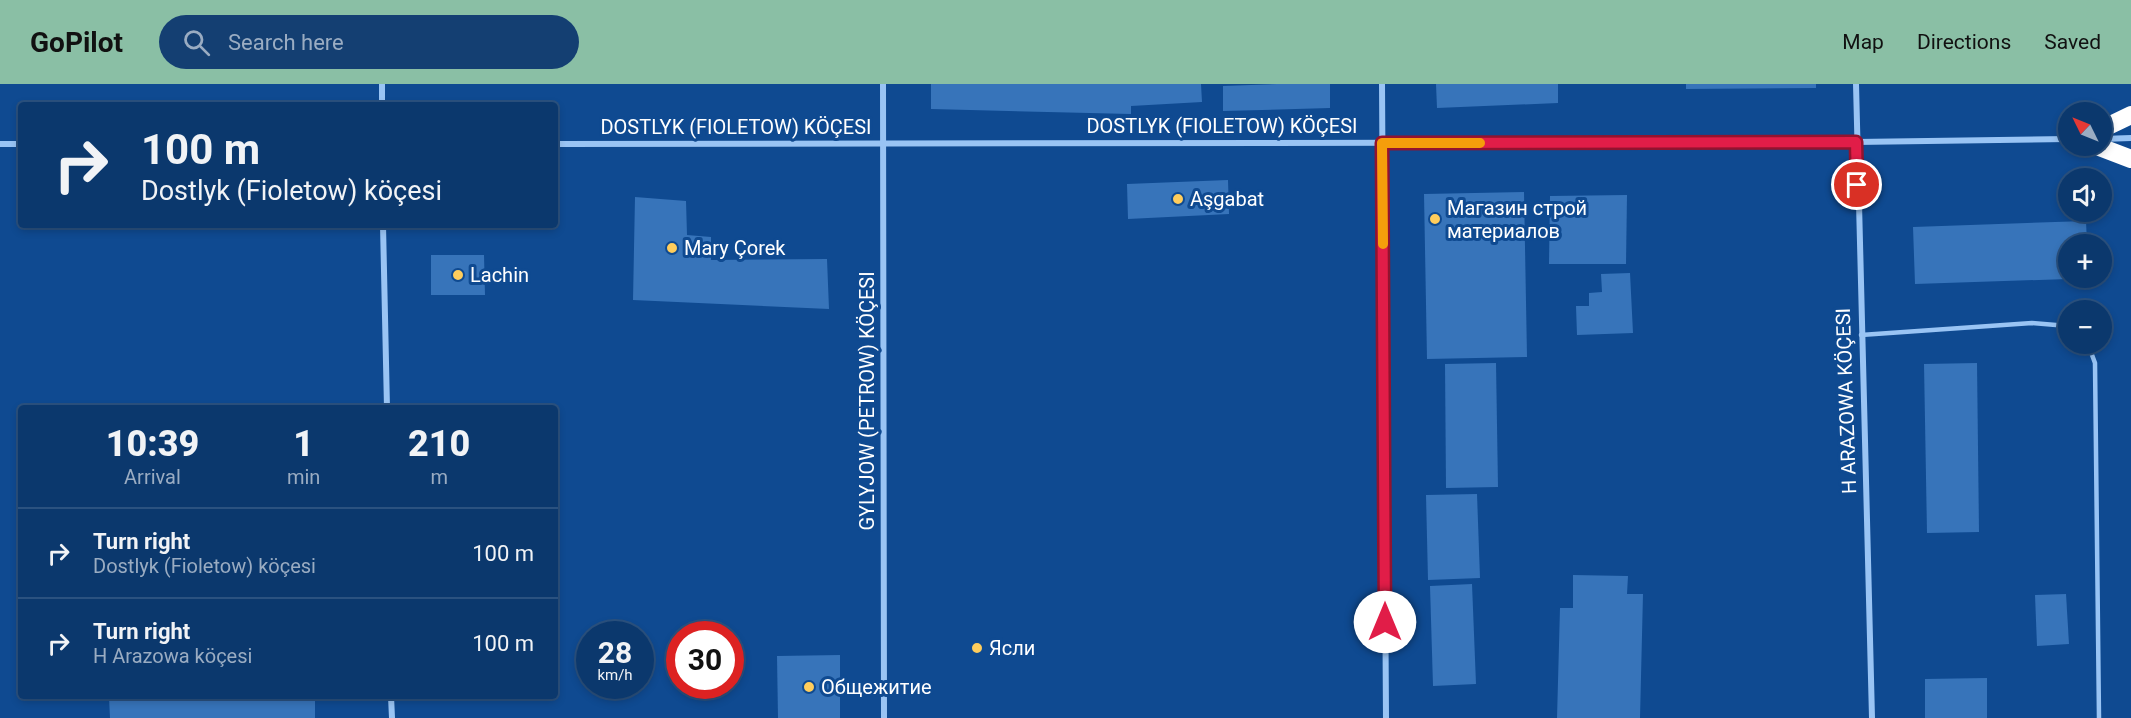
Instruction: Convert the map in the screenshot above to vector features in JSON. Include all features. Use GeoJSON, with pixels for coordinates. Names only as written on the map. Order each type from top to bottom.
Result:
{"type":"FeatureCollection","features":[{"type":"Feature","properties":{"kind":"highway"},"geometry":{"type":"LineString","coordinates":[[2112,125],[2131,116]]}},
{"type":"Feature","properties":{"kind":"highway"},"geometry":{"type":"LineString","coordinates":[[2112,152],[2131,159]]}},
{"type":"Feature","properties":{"kind":"street"},"geometry":{"type":"LineString","coordinates":[[382,84],[382,102]]}},
{"type":"Feature","properties":{"kind":"street","name":"GYLYJOW (PETROW) KÖÇESI"},"geometry":{"type":"LineString","coordinates":[[883,84],[884,718]]}},
{"type":"Feature","properties":{"kind":"street"},"geometry":{"type":"LineString","coordinates":[[1382,84],[1386,718]]}},
{"type":"Feature","properties":{"kind":"street","name":"H ARAZOWA KÖÇESI"},"geometry":{"type":"LineString","coordinates":[[1856,84],[1872,718]]}},
{"type":"Feature","properties":{"kind":"street"},"geometry":{"type":"LineString","coordinates":[[2112,139],[2131,138]]}},
{"type":"Feature","properties":{"kind":"street","name":"DOSTLYK (FIOLETOW) KÖÇESI"},"geometry":{"type":"LineString","coordinates":[[558,144],[1856,142],[2058,139]]}},
{"type":"Feature","properties":{"kind":"street"},"geometry":{"type":"LineString","coordinates":[[0,144],[18,144]]}},
{"type":"Feature","properties":{"kind":"street"},"geometry":{"type":"LineString","coordinates":[[383,228],[387,405]]}},
{"type":"Feature","properties":{"kind":"street"},"geometry":{"type":"LineString","coordinates":[[392,699],[392,718]]}},
{"type":"Feature","properties":{"kind":"lane"},"geometry":{"type":"LineString","coordinates":[[1861,335],[2032,323],[2058,325]]}},
{"type":"Feature","properties":{"kind":"lane"},"geometry":{"type":"LineString","coordinates":[[2092,354],[2095,363],[2099,718]]}},
{"type":"Feature","properties":{"kind":"building"},"geometry":{"type":"Polygon","coordinates":[[[931,84],[1201,84],[1202,102],[1131,106],[1131,114],[931,109],[931,84]]]}},
{"type":"Feature","properties":{"kind":"building"},"geometry":{"type":"Polygon","coordinates":[[[1330,84],[1330,108],[1223,111],[1223,86],[1330,84]]]}},
{"type":"Feature","properties":{"kind":"building"},"geometry":{"type":"Polygon","coordinates":[[[1436,84],[1558,84],[1558,103],[1437,108],[1436,84]]]}},
{"type":"Feature","properties":{"kind":"building"},"geometry":{"type":"Polygon","coordinates":[[[1686,84],[1816,84],[1816,88],[1686,89],[1686,84]]]}},
{"type":"Feature","properties":{"kind":"building","name":"Aşgabat"},"geometry":{"type":"Polygon","coordinates":[[[1228,180],[1229,214],[1128,219],[1127,184],[1228,180]]]}},
{"type":"Feature","properties":{"kind":"building"},"geometry":{"type":"Polygon","coordinates":[[[1524,192],[1527,357],[1427,359],[1424,194],[1524,192]]]}},
{"type":"Feature","properties":{"kind":"building"},"geometry":{"type":"Polygon","coordinates":[[[1627,195],[1626,264],[1549,264],[1550,196],[1627,195]]]}},
{"type":"Feature","properties":{"kind":"building","name":"Mary Çorek"},"geometry":{"type":"Polygon","coordinates":[[[635,197],[686,201],[687,235],[711,237],[711,260],[827,259],[829,309],[633,300],[635,197]]]}},
{"type":"Feature","properties":{"kind":"building"},"geometry":{"type":"Polygon","coordinates":[[[2086,222],[2087,234],[2058,234],[2058,279],[1915,284],[1913,227],[2086,222]]]}},
{"type":"Feature","properties":{"kind":"building","name":"Lachin"},"geometry":{"type":"Polygon","coordinates":[[[431,255],[484,255],[485,295],[431,295],[431,255]]]}},
{"type":"Feature","properties":{"kind":"building"},"geometry":{"type":"Polygon","coordinates":[[[1630,273],[1633,333],[1577,335],[1576,306],[1589,306],[1589,293],[1602,292],[1601,274],[1630,273]]]}},
{"type":"Feature","properties":{"kind":"building"},"geometry":{"type":"Polygon","coordinates":[[[1496,363],[1498,487],[1446,488],[1445,364],[1496,363]]]}},
{"type":"Feature","properties":{"kind":"building"},"geometry":{"type":"Polygon","coordinates":[[[1977,363],[1979,532],[1927,533],[1924,364],[1977,363]]]}},
{"type":"Feature","properties":{"kind":"building"},"geometry":{"type":"Polygon","coordinates":[[[1477,494],[1480,578],[1428,580],[1426,495],[1477,494]]]}},
{"type":"Feature","properties":{"kind":"building"},"geometry":{"type":"Polygon","coordinates":[[[1573,575],[1628,576],[1627,594],[1643,594],[1640,718],[1557,718],[1560,608],[1573,608],[1573,575]]]}},
{"type":"Feature","properties":{"kind":"building"},"geometry":{"type":"Polygon","coordinates":[[[1472,584],[1476,684],[1433,686],[1430,586],[1472,584]]]}},
{"type":"Feature","properties":{"kind":"building"},"geometry":{"type":"Polygon","coordinates":[[[2066,594],[2069,644],[2037,646],[2035,595],[2066,594]]]}},
{"type":"Feature","properties":{"kind":"building","name":"Общежитие"},"geometry":{"type":"Polygon","coordinates":[[[840,655],[840,718],[778,718],[777,656],[840,655]]]}},
{"type":"Feature","properties":{"kind":"building"},"geometry":{"type":"Polygon","coordinates":[[[1987,678],[1987,718],[1925,718],[1925,679],[1987,678]]]}},
{"type":"Feature","properties":{"kind":"building"},"geometry":{"type":"Polygon","coordinates":[[[109,699],[315,699],[315,718],[110,718],[109,699]]]}},
{"type":"Feature","properties":{"kind":"slow traffic"},"geometry":{"type":"LineString","coordinates":[[1383,244],[1382,143],[1480,143]]}},
{"type":"Feature","properties":{"kind":"place","name":"Aşgabat"},"geometry":{"type":"Point","coordinates":[1178,199]}},
{"type":"Feature","properties":{"kind":"place","name":"Магазин строй материалов"},"geometry":{"type":"Point","coordinates":[1435,219]}},
{"type":"Feature","properties":{"kind":"place","name":"Mary Çorek"},"geometry":{"type":"Point","coordinates":[672,248]}},
{"type":"Feature","properties":{"kind":"place","name":"Lachin"},"geometry":{"type":"Point","coordinates":[458,275]}},
{"type":"Feature","properties":{"kind":"place","name":"Ясли"},"geometry":{"type":"Point","coordinates":[977,648]}},
{"type":"Feature","properties":{"kind":"place","name":"Общежитие"},"geometry":{"type":"Point","coordinates":[809,687]}},
{"type":"Feature","properties":{"kind":"route"},"geometry":{"type":"LineString","coordinates":[[1385,622],[1382,143],[1856,142],[1857,185]]}}]}
